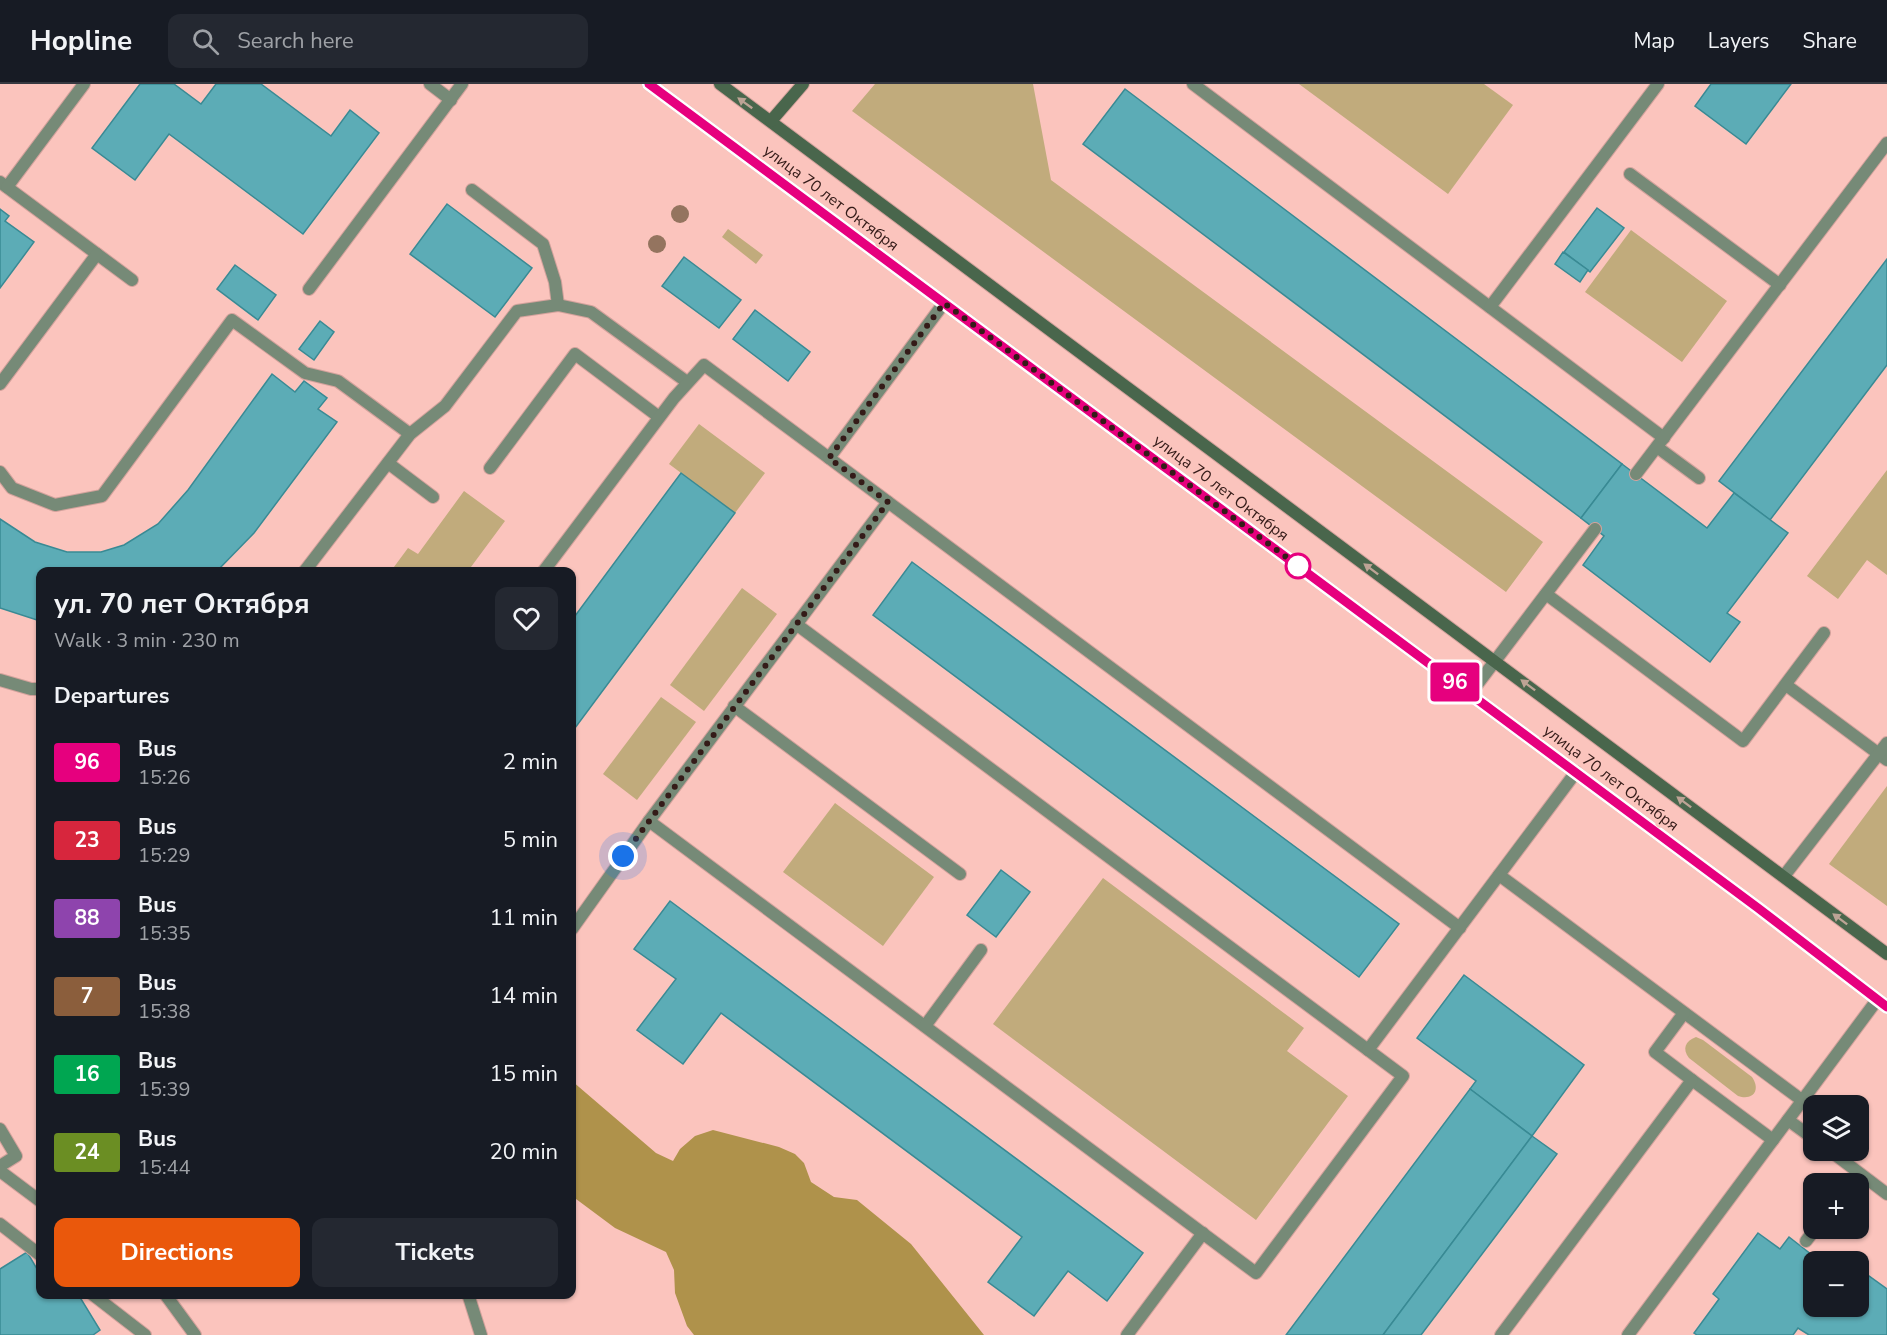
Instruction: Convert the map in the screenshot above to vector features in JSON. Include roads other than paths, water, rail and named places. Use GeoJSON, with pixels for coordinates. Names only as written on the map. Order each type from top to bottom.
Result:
{"type":"FeatureCollection","features":[{"type":"Feature","properties":{"kind":"main road","name":"улица 70 лет Октября"},"geometry":{"type":"LineString","coordinates":[[649,84],[1576,772],[1882,1003]]}},
{"type":"Feature","properties":{"kind":"main road","name":"улица 70 лет Октября"},"geometry":{"type":"LineString","coordinates":[[720,84],[1887,954]]}},
{"type":"Feature","properties":{"kind":"main road"},"geometry":{"type":"LineString","coordinates":[[771,121],[803,84]]}},
{"type":"Feature","properties":{"kind":"street"},"geometry":{"type":"LineString","coordinates":[[84,84],[4,184],[132,280]]}},
{"type":"Feature","properties":{"kind":"street"},"geometry":{"type":"LineString","coordinates":[[430,84],[451,100]]}},
{"type":"Feature","properties":{"kind":"street"},"geometry":{"type":"LineString","coordinates":[[309,289],[462,84]]}},
{"type":"Feature","properties":{"kind":"street"},"geometry":{"type":"LineString","coordinates":[[1193,84],[1490,307],[1661,443],[1699,478]]}},
{"type":"Feature","properties":{"kind":"street"},"geometry":{"type":"LineString","coordinates":[[1490,307],[1658,84]]}},
{"type":"Feature","properties":{"kind":"street"},"geometry":{"type":"LineString","coordinates":[[1636,474],[1887,143]]}},
{"type":"Feature","properties":{"kind":"street"},"geometry":{"type":"LineString","coordinates":[[1630,174],[1780,285]]}},
{"type":"Feature","properties":{"kind":"street"},"geometry":{"type":"LineString","coordinates":[[471,190],[543,244],[555,282],[558,305]]}},
{"type":"Feature","properties":{"kind":"street"},"geometry":{"type":"LineString","coordinates":[[0,384],[97,254]]}},
{"type":"Feature","properties":{"kind":"street"},"geometry":{"type":"LineString","coordinates":[[829,458],[944,303]]}},
{"type":"Feature","properties":{"kind":"street"},"geometry":{"type":"LineString","coordinates":[[308,567],[410,434],[445,406],[516,311],[558,305],[591,312],[687,382]]}},
{"type":"Feature","properties":{"kind":"street"},"geometry":{"type":"LineString","coordinates":[[0,472],[12,488],[55,505],[102,496],[232,320],[304,373],[338,381],[410,434]]}},
{"type":"Feature","properties":{"kind":"street"},"geometry":{"type":"LineString","coordinates":[[490,468],[575,354],[659,417]]}},
{"type":"Feature","properties":{"kind":"street"},"geometry":{"type":"LineString","coordinates":[[547,567],[659,417],[704,365],[1460,928]]}},
{"type":"Feature","properties":{"kind":"street"},"geometry":{"type":"LineString","coordinates":[[388,463],[433,497]]}},
{"type":"Feature","properties":{"kind":"street"},"geometry":{"type":"LineString","coordinates":[[576,923],[734,706],[888,502]]}},
{"type":"Feature","properties":{"kind":"street"},"geometry":{"type":"LineString","coordinates":[[1470,694],[1595,529]]}},
{"type":"Feature","properties":{"kind":"street"},"geometry":{"type":"LineString","coordinates":[[1546,594],[1743,741],[1824,633]]}},
{"type":"Feature","properties":{"kind":"street"},"geometry":{"type":"LineString","coordinates":[[649,821],[1256,1273],[1403,1076],[796,624]]}},
{"type":"Feature","properties":{"kind":"street"},"geometry":{"type":"LineString","coordinates":[[0,680],[36,689]]}},
{"type":"Feature","properties":{"kind":"street"},"geometry":{"type":"LineString","coordinates":[[1786,685],[1883,757]]}},
{"type":"Feature","properties":{"kind":"street"},"geometry":{"type":"LineString","coordinates":[[734,706],[960,874]]}},
{"type":"Feature","properties":{"kind":"street"},"geometry":{"type":"LineString","coordinates":[[1784,876],[1883,757],[1887,743]]}},
{"type":"Feature","properties":{"kind":"street"},"geometry":{"type":"LineString","coordinates":[[1368,1050],[1576,772]]}},
{"type":"Feature","properties":{"kind":"street"},"geometry":{"type":"LineString","coordinates":[[1499,875],[1803,1101],[1628,1335]]}},
{"type":"Feature","properties":{"kind":"street"},"geometry":{"type":"LineString","coordinates":[[925,1026],[981,950]]}},
{"type":"Feature","properties":{"kind":"street"},"geometry":{"type":"LineString","coordinates":[[1808,1095],[1882,1003]]}},
{"type":"Feature","properties":{"kind":"street"},"geometry":{"type":"LineString","coordinates":[[1684,1013],[1655,1052],[1773,1140]]}},
{"type":"Feature","properties":{"kind":"street"},"geometry":{"type":"LineString","coordinates":[[1501,1335],[1692,1080]]}},
{"type":"Feature","properties":{"kind":"street"},"geometry":{"type":"LineString","coordinates":[[1788,1120],[1803,1131]]}},
{"type":"Feature","properties":{"kind":"street"},"geometry":{"type":"LineString","coordinates":[[0,1129],[16,1156],[0,1166]]}},
{"type":"Feature","properties":{"kind":"street"},"geometry":{"type":"LineString","coordinates":[[1844,1161],[1887,1194]]}},
{"type":"Feature","properties":{"kind":"street"},"geometry":{"type":"LineString","coordinates":[[0,1171],[36,1198]]}},
{"type":"Feature","properties":{"kind":"street"},"geometry":{"type":"LineString","coordinates":[[0,1224],[36,1252]]}},
{"type":"Feature","properties":{"kind":"street"},"geometry":{"type":"LineString","coordinates":[[1127,1335],[1203,1233]]}},
{"type":"Feature","properties":{"kind":"street"},"geometry":{"type":"LineString","coordinates":[[98,1299],[145,1335]]}},
{"type":"Feature","properties":{"kind":"street"},"geometry":{"type":"LineString","coordinates":[[169,1299],[195,1335]]}},
{"type":"Feature","properties":{"kind":"street"},"geometry":{"type":"LineString","coordinates":[[470,1299],[481,1335]]}}]}
